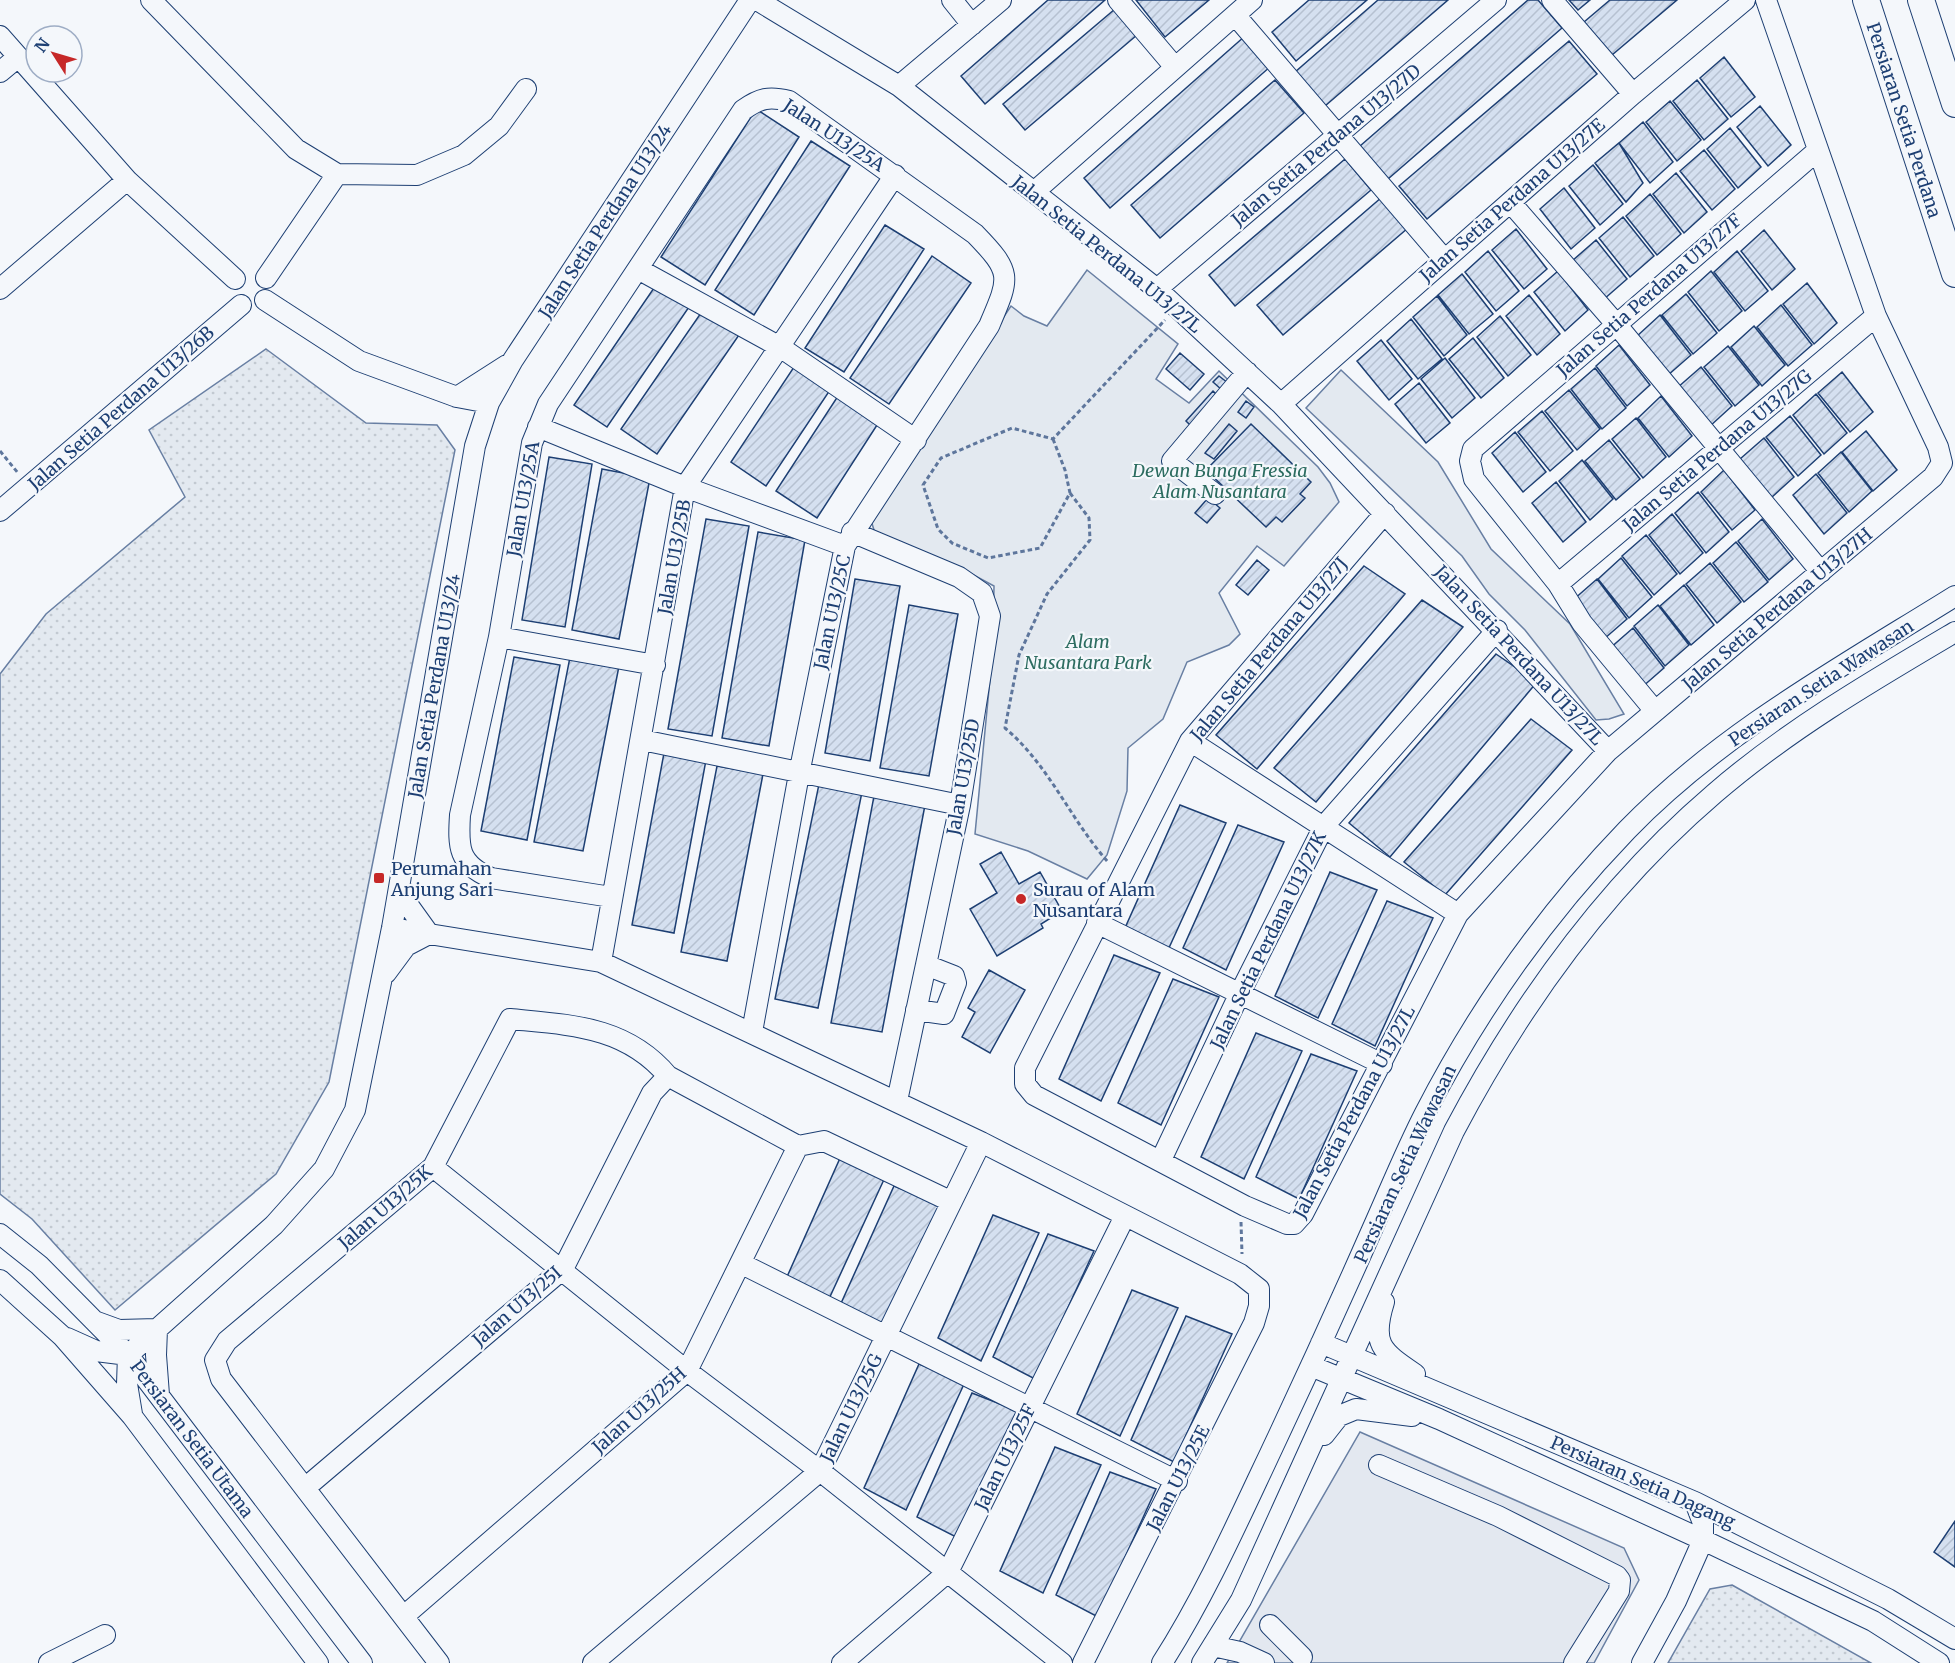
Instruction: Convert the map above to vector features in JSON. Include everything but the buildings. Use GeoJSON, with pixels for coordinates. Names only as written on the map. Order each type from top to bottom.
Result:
{"type":"FeatureCollection","features":[{"type":"Feature","properties":{"kind":"main road","name":"Persiaran Setia Perdana"},"geometry":{"type":"LineString","coordinates":[[1866,0],[1955,274]]}},
{"type":"Feature","properties":{"kind":"main road"},"geometry":{"type":"LineString","coordinates":[[1921,0],[1955,104]]}},
{"type":"Feature","properties":{"kind":"street"},"geometry":{"type":"LineString","coordinates":[[151,0],[296,148],[338,174],[417,175],[464,156],[499,126],[526,90]]}},
{"type":"Feature","properties":{"kind":"street","name":"Jalan Setia Perdana U13/24"},"geometry":{"type":"LineString","coordinates":[[128,1355],[274,1225],[324,1169],[355,1110],[400,884],[475,446],[489,403],[513,360],[750,0]]}},
{"type":"Feature","properties":{"kind":"street","name":"Jalan Setia Perdana U13/27L"},"geometry":{"type":"LineString","coordinates":[[757,0],[899,86],[1156,289],[1281,404],[1497,630],[1608,751],[1458,914],[1300,1220],[1287,1224],[1245,1206],[1034,1095],[1025,1084]]}},
{"type":"Feature","properties":{"kind":"street"},"geometry":{"type":"LineString","coordinates":[[952,0],[972,24]]}},
{"type":"Feature","properties":{"kind":"street"},"geometry":{"type":"LineString","coordinates":[[899,86],[1002,0]]}},
{"type":"Feature","properties":{"kind":"street"},"geometry":{"type":"LineString","coordinates":[[1118,0],[1174,66]]}},
{"type":"Feature","properties":{"kind":"street"},"geometry":{"type":"LineString","coordinates":[[1034,192],[1174,66],[1252,0]]}},
{"type":"Feature","properties":{"kind":"street","name":"Jalan Setia Perdana U13/27D"},"geometry":{"type":"LineString","coordinates":[[1156,289],[1496,0]]}},
{"type":"Feature","properties":{"kind":"street"},"geometry":{"type":"LineString","coordinates":[[1552,0],[1633,94]]}},
{"type":"Feature","properties":{"kind":"street","name":"Jalan Setia Perdana U13/27E"},"geometry":{"type":"LineString","coordinates":[[1281,404],[1633,94],[1745,0]]}},
{"type":"Feature","properties":{"kind":"street"},"geometry":{"type":"LineString","coordinates":[[1766,0],[1876,316]]}},
{"type":"Feature","properties":{"kind":"street"},"geometry":{"type":"LineString","coordinates":[[1235,15],[1444,259]]}},
{"type":"Feature","properties":{"kind":"street"},"geometry":{"type":"LineString","coordinates":[[0,36],[127,180],[236,279]]}},
{"type":"Feature","properties":{"kind":"street"},"geometry":{"type":"LineString","coordinates":[[0,72],[18,57]]}},
{"type":"Feature","properties":{"kind":"street","name":"Jalan U13/25A"},"geometry":{"type":"LineString","coordinates":[[611,897],[491,878],[476,872],[465,861],[458,839],[460,815],[499,637],[532,443],[537,427],[548,404],[743,110],[758,99],[772,97],[789,101],[895,175]]}},
{"type":"Feature","properties":{"kind":"street","name":"Jalan Setia Perdana U13/27F"},"geometry":{"type":"LineString","coordinates":[[1558,584],[1474,478],[1470,461],[1473,449],[1817,151]]}},
{"type":"Feature","properties":{"kind":"street"},"geometry":{"type":"LineString","coordinates":[[236,279],[234,296],[241,305],[257,306],[266,300],[269,289],[266,278],[338,174]]}},
{"type":"Feature","properties":{"kind":"street","name":"Jalan U13/25B"},"geometry":{"type":"LineString","coordinates":[[601,962],[686,487],[895,175]]}},
{"type":"Feature","properties":{"kind":"street","name":"Jalan U13/25C"},"geometry":{"type":"LineString","coordinates":[[752,1032],[799,774],[849,539],[989,326],[1006,287],[999,259],[975,234],[895,175]]}},
{"type":"Feature","properties":{"kind":"street"},"geometry":{"type":"LineString","coordinates":[[0,289],[127,180]]}},
{"type":"Feature","properties":{"kind":"street"},"geometry":{"type":"LineString","coordinates":[[1511,203],[1616,324],[1821,572]]}},
{"type":"Feature","properties":{"kind":"street"},"geometry":{"type":"LineString","coordinates":[[638,269],[780,347],[916,440]]}},
{"type":"Feature","properties":{"kind":"street"},"geometry":{"type":"LineString","coordinates":[[236,279],[250,271],[266,278]]}},
{"type":"Feature","properties":{"kind":"street"},"geometry":{"type":"LineString","coordinates":[[266,300],[359,361],[457,397],[489,403]]}},
{"type":"Feature","properties":{"kind":"street","name":"Jalan Setia Perdana U13/26B"},"geometry":{"type":"LineString","coordinates":[[0,511],[241,305]]}},
{"type":"Feature","properties":{"kind":"street","name":"Jalan Setia Perdana U13/27G"},"geometry":{"type":"LineString","coordinates":[[1558,584],[1876,316]]}},
{"type":"Feature","properties":{"kind":"street","name":"Jalan Setia Perdana U13/27H"},"geometry":{"type":"LineString","coordinates":[[1608,751],[1933,477],[1942,463],[1938,447],[1876,316]]}},
{"type":"Feature","properties":{"kind":"street"},"geometry":{"type":"LineString","coordinates":[[457,397],[489,379],[513,360]]}},
{"type":"Feature","properties":{"kind":"street"},"geometry":{"type":"LineString","coordinates":[[1215,494],[1173,461],[1247,372]]}},
{"type":"Feature","properties":{"kind":"street"},"geometry":{"type":"LineString","coordinates":[[457,397],[468,411],[475,446]]}},
{"type":"Feature","properties":{"kind":"street","name":"Jalan U13/25D"},"geometry":{"type":"LineString","coordinates":[[537,427],[686,487],[849,539],[958,577],[982,593],[990,616],[960,804],[897,1101]]}},
{"type":"Feature","properties":{"kind":"street","name":"Jalan Setia Perdana U13/27J"},"geometry":{"type":"LineString","coordinates":[[1025,1084],[1025,1068],[1096,923],[1190,741],[1385,513]]}},
{"type":"Feature","properties":{"kind":"street"},"geometry":{"type":"LineString","coordinates":[[1558,584],[1582,624],[1655,711]]}},
{"type":"Feature","properties":{"kind":"street","name":"Persiaran Setia Wawasan"},"geometry":{"type":"LineString","coordinates":[[1162,1663],[1209,1584],[1322,1344],[1401,1163],[1451,1065],[1509,972],[1590,870],[1630,827],[1692,771],[1762,717],[1955,596]]}},
{"type":"Feature","properties":{"kind":"street","name":"Jalan Setia Perdana U13/27K"},"geometry":{"type":"LineString","coordinates":[[1161,1160],[1239,995],[1324,826],[1497,630]]}},
{"type":"Feature","properties":{"kind":"street","name":"Persiaran Setia Wawasan"},"geometry":{"type":"LineString","coordinates":[[1207,1655],[1241,1600],[1454,1131],[1504,1040],[1537,990],[1650,853],[1715,793],[1771,749],[1845,697],[1955,632]]}},
{"type":"Feature","properties":{"kind":"street"},"geometry":{"type":"LineString","coordinates":[[499,637],[656,664]]}},
{"type":"Feature","properties":{"kind":"street"},"geometry":{"type":"LineString","coordinates":[[642,740],[799,774],[960,804]]}},
{"type":"Feature","properties":{"kind":"street"},"geometry":{"type":"LineString","coordinates":[[1190,741],[1458,914]]}},
{"type":"Feature","properties":{"kind":"street"},"geometry":{"type":"LineString","coordinates":[[400,884],[406,902],[429,933]]}},
{"type":"Feature","properties":{"kind":"street"},"geometry":{"type":"LineString","coordinates":[[1096,923],[1382,1064]]}},
{"type":"Feature","properties":{"kind":"street"},"geometry":{"type":"LineString","coordinates":[[392,928],[601,962],[981,1142],[1254,1284]]}},
{"type":"Feature","properties":{"kind":"street"},"geometry":{"type":"LineString","coordinates":[[381,980],[394,959],[406,946],[429,933]]}},
{"type":"Feature","properties":{"kind":"street"},"geometry":{"type":"LineString","coordinates":[[916,1010],[944,1014],[956,982],[954,976],[926,965]]}},
{"type":"Feature","properties":{"kind":"street","name":"Jalan U13/25K"},"geometry":{"type":"LineString","coordinates":[[305,1488],[221,1379],[215,1360],[227,1341],[433,1167],[510,1019],[571,1025],[624,1039],[652,1058],[668,1076]]}},
{"type":"Feature","properties":{"kind":"street"},"geometry":{"type":"LineString","coordinates":[[668,1076],[798,1146],[824,1141],[950,1201]]}},
{"type":"Feature","properties":{"kind":"street","name":"Jalan U13/25I"},"geometry":{"type":"LineString","coordinates":[[305,1488],[563,1269],[652,1092],[668,1076]]}},
{"type":"Feature","properties":{"kind":"street","name":"Jalan U13/25G"},"geometry":{"type":"LineString","coordinates":[[593,1663],[820,1471],[950,1201],[981,1142]]}},
{"type":"Feature","properties":{"kind":"street","name":"Jalan U13/25H"},"geometry":{"type":"LineString","coordinates":[[404,1616],[687,1371],[742,1264],[798,1146]]}},
{"type":"Feature","properties":{"kind":"street"},"geometry":{"type":"LineString","coordinates":[[433,1167],[563,1269],[687,1371],[820,1471],[1062,1663]]}},
{"type":"Feature","properties":{"kind":"street","name":"Jalan U13/25F"},"geometry":{"type":"LineString","coordinates":[[842,1663],[948,1572],[1125,1216]]}},
{"type":"Feature","properties":{"kind":"street","name":"Persiaran Setia Utama"},"geometry":{"type":"LineString","coordinates":[[0,1234],[39,1265],[128,1355],[362,1663]]}},
{"type":"Feature","properties":{"kind":"street"},"geometry":{"type":"LineString","coordinates":[[1401,1248],[1379,1317],[1378,1341],[1385,1354],[1451,1397]]}},
{"type":"Feature","properties":{"kind":"street"},"geometry":{"type":"LineString","coordinates":[[742,1264],[1177,1481]]}},
{"type":"Feature","properties":{"kind":"street","name":"Persiaran Setia Utama"},"geometry":{"type":"LineString","coordinates":[[0,1280],[62,1336],[132,1416],[318,1663]]}},
{"type":"Feature","properties":{"kind":"street","name":"Jalan U13/25E"},"geometry":{"type":"LineString","coordinates":[[1083,1663],[1177,1481],[1254,1323],[1259,1306],[1254,1284]]}},
{"type":"Feature","properties":{"kind":"street"},"geometry":{"type":"LineString","coordinates":[[95,1321],[119,1330],[157,1329],[159,1395]]}},
{"type":"Feature","properties":{"kind":"street"},"geometry":{"type":"LineString","coordinates":[[62,1336],[96,1351],[128,1355],[127,1384],[132,1416]]}},
{"type":"Feature","properties":{"kind":"street","name":"Persiaran Setia Dagang"},"geometry":{"type":"LineString","coordinates":[[1322,1344],[1695,1502],[1888,1599],[1955,1638]]}},
{"type":"Feature","properties":{"kind":"street","name":"Persiaran Setia Dagang"},"geometry":{"type":"LineString","coordinates":[[1311,1366],[1439,1419],[1703,1540],[1873,1621],[1939,1663]]}},
{"type":"Feature","properties":{"kind":"street"},"geometry":{"type":"LineString","coordinates":[[1307,1456],[1339,1416],[1356,1409],[1439,1419]]}},
{"type":"Feature","properties":{"kind":"street"},"geometry":{"type":"LineString","coordinates":[[1379,1465],[1459,1497],[1581,1556],[1620,1580],[1621,1586],[1574,1663]]}},
{"type":"Feature","properties":{"kind":"street"},"geometry":{"type":"LineString","coordinates":[[305,1488],[439,1663]]}},
{"type":"Feature","properties":{"kind":"street"},"geometry":{"type":"LineString","coordinates":[[1642,1663],[1676,1601],[1703,1540],[1703,1523],[1695,1502]]}},
{"type":"Feature","properties":{"kind":"street"},"geometry":{"type":"LineString","coordinates":[[1703,1540],[1740,1525]]}},
{"type":"Feature","properties":{"kind":"street"},"geometry":{"type":"LineString","coordinates":[[1270,1625],[1302,1657]]}},
{"type":"Feature","properties":{"kind":"street"},"geometry":{"type":"LineString","coordinates":[[49,1663],[105,1635]]}},
{"type":"Feature","properties":{"kind":"street"},"geometry":{"type":"LineString","coordinates":[[1207,1655],[1239,1652],[1264,1663]]}},
{"type":"Feature","properties":{"kind":"path"},"geometry":{"type":"LineString","coordinates":[[1053,439],[1176,307]]}},
{"type":"Feature","properties":{"kind":"path"},"geometry":{"type":"LineString","coordinates":[[1053,439],[1012,428],[940,458],[923,485],[938,529],[952,543],[988,558],[1040,548],[1070,493]]}},
{"type":"Feature","properties":{"kind":"path"},"geometry":{"type":"LineString","coordinates":[[1053,439],[1065,470],[1070,493],[1089,518],[1090,540],[1047,594],[1019,655],[1005,728],[1035,755],[1090,842],[1121,877]]}},
{"type":"Feature","properties":{"kind":"path"},"geometry":{"type":"LineString","coordinates":[[0,451],[29,486]]}},
{"type":"Feature","properties":{"kind":"path"},"geometry":{"type":"LineString","coordinates":[[1245,1206],[1239,1229],[1241,1251],[1254,1284]]}},
{"type":"Feature","properties":{"kind":"green space","name":"Alam Nusantara Park"},"geometry":{"type":"Polygon","coordinates":[[[1087,270],[1178,344],[1156,379],[1189,403],[1219,371],[1318,467],[1330,483],[1339,502],[1284,566],[1257,546],[1219,593],[1240,634],[1229,645],[1187,662],[1163,719],[1128,748],[1127,791],[1107,855],[1087,879],[1028,851],[975,834],[993,648],[994,586],[968,572],[878,543],[870,517],[1011,306],[1024,316],[1047,326],[1087,270]]]}},
{"type":"Feature","properties":{"kind":"green space"},"geometry":{"type":"Polygon","coordinates":[[[266,349],[366,423],[437,425],[455,450],[329,1082],[276,1174],[115,1310],[32,1219],[0,1194],[0,674],[46,614],[185,497],[149,430],[266,349]]]}},
{"type":"Feature","properties":{"kind":"green space"},"geometry":{"type":"Polygon","coordinates":[[[1341,370],[1438,462],[1491,549],[1570,624],[1624,714],[1596,720],[1525,630],[1489,594],[1462,556],[1306,408],[1341,370]]]}},
{"type":"Feature","properties":{"kind":"green space"},"geometry":{"type":"Polygon","coordinates":[[[1732,1585],[1871,1663],[1668,1663],[1710,1589],[1732,1585]]]}},
{"type":"Feature","properties":{"kind":"shaded area"},"geometry":{"type":"Polygon","coordinates":[[[1360,1432],[1624,1548],[1639,1580],[1594,1663],[1227,1663],[1360,1432]]]}},
{"type":"Feature","properties":{"kind":"place","name":"Perumahan Anjung Sari"},"geometry":{"type":"Point","coordinates":[379,878]}},
{"type":"Feature","properties":{"kind":"place","name":"Surau of Alam Nusantara"},"geometry":{"type":"Point","coordinates":[1021,899]}},
{"type":"Feature","properties":{"kind":"park label","name":"Dewan Bunga Fressia Alam Nusantara"},"geometry":{"type":"Point","coordinates":[1220,480]}}]}
